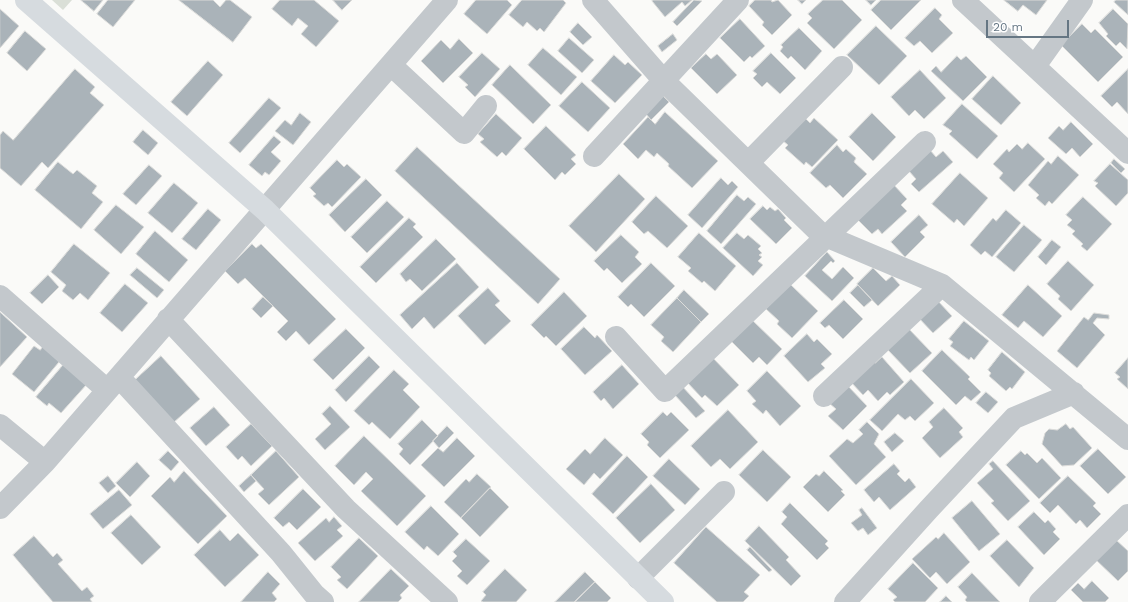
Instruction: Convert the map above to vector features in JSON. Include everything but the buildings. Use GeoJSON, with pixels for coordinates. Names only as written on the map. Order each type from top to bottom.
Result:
{"type":"FeatureCollection","features":[{"type":"Feature","properties":{"kind":"street"},"geometry":{"type":"LineString","coordinates":[[26,0],[265,210],[663,602]]}},
{"type":"Feature","properties":{"kind":"street"},"geometry":{"type":"LineString","coordinates":[[0,507],[45,462],[168,318],[265,210],[447,0]]}},
{"type":"Feature","properties":{"kind":"street"},"geometry":{"type":"LineString","coordinates":[[593,0],[664,81],[821,234],[942,285],[1128,439]]}},
{"type":"Feature","properties":{"kind":"street"},"geometry":{"type":"LineString","coordinates":[[594,156],[738,0]]}},
{"type":"Feature","properties":{"kind":"street"},"geometry":{"type":"LineString","coordinates":[[963,0],[1128,153]]}},
{"type":"Feature","properties":{"kind":"street"},"geometry":{"type":"LineString","coordinates":[[1035,66],[1082,0]]}},
{"type":"Feature","properties":{"kind":"street"},"geometry":{"type":"LineString","coordinates":[[391,65],[464,132],[486,106]]}},
{"type":"Feature","properties":{"kind":"street"},"geometry":{"type":"LineString","coordinates":[[748,163],[842,67]]}},
{"type":"Feature","properties":{"kind":"street"},"geometry":{"type":"LineString","coordinates":[[616,337],[665,391],[925,142]]}},
{"type":"Feature","properties":{"kind":"street"},"geometry":{"type":"LineString","coordinates":[[824,396],[942,285]]}},
{"type":"Feature","properties":{"kind":"street"},"geometry":{"type":"LineString","coordinates":[[0,296],[113,384],[281,553],[322,602]]}},
{"type":"Feature","properties":{"kind":"street"},"geometry":{"type":"LineString","coordinates":[[168,318],[346,508],[447,602]]}},
{"type":"Feature","properties":{"kind":"street"},"geometry":{"type":"LineString","coordinates":[[846,602],[929,508],[1014,418],[1074,393]]}},
{"type":"Feature","properties":{"kind":"street"},"geometry":{"type":"LineString","coordinates":[[0,425],[45,462]]}},
{"type":"Feature","properties":{"kind":"street"},"geometry":{"type":"LineString","coordinates":[[638,578],[724,492]]}},
{"type":"Feature","properties":{"kind":"street"},"geometry":{"type":"LineString","coordinates":[[1040,602],[1128,515]]}},
{"type":"Feature","properties":{"kind":"shaded area"},"geometry":{"type":"Polygon","coordinates":[[[52,0],[72,0],[63,10],[52,0]]]}}]}
